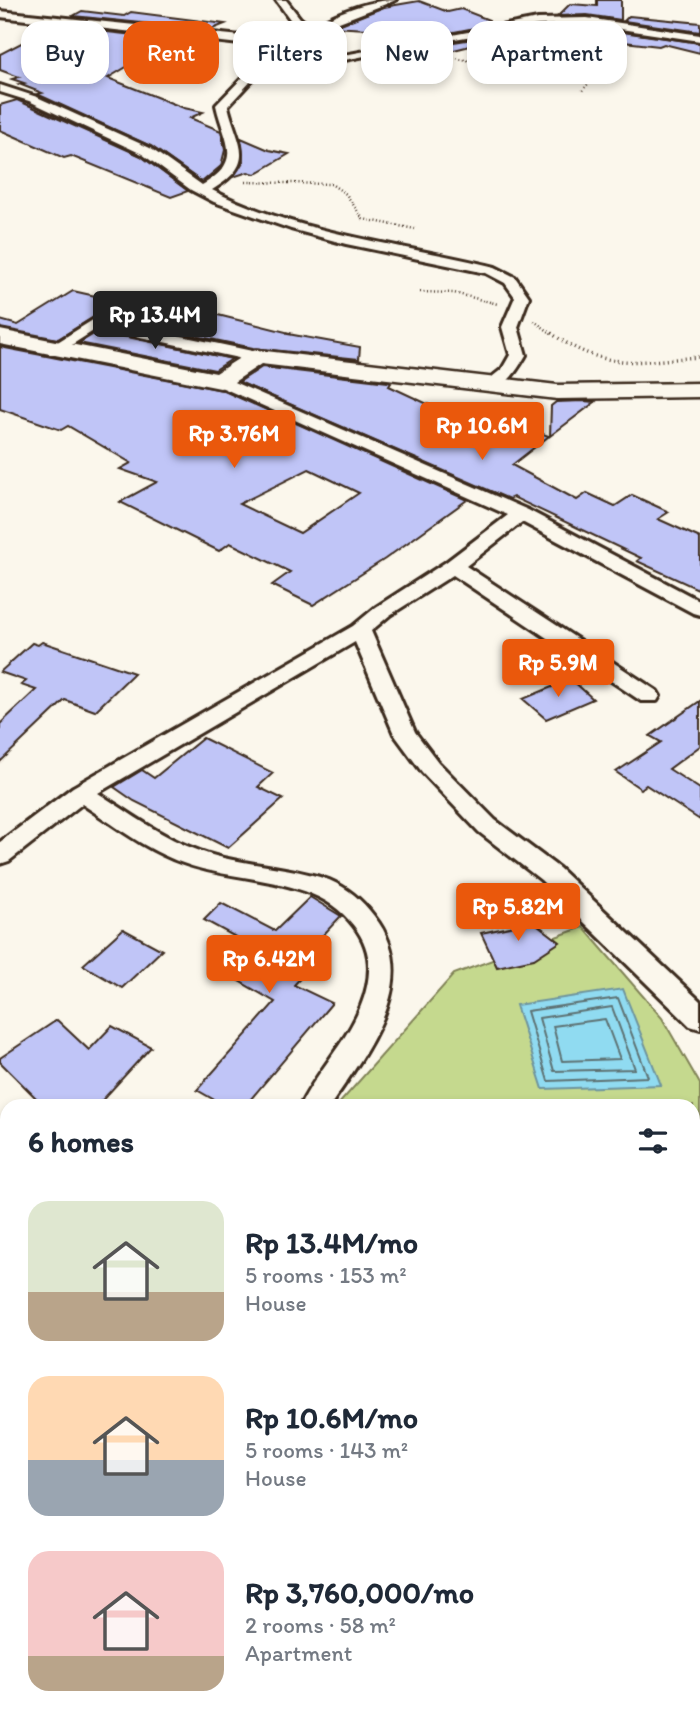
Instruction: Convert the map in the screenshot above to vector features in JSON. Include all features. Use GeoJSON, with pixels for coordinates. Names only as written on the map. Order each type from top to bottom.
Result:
{"type":"FeatureCollection","features":[{"type":"Feature","properties":{"kind":"street"},"geometry":{"type":"LineString","coordinates":[[281,0],[297,21]]}},
{"type":"Feature","properties":{"kind":"street"},"geometry":{"type":"LineString","coordinates":[[324,21],[391,0]]}},
{"type":"Feature","properties":{"kind":"street"},"geometry":{"type":"LineString","coordinates":[[54,19],[63,9]]}},
{"type":"Feature","properties":{"kind":"street"},"geometry":{"type":"LineString","coordinates":[[0,14],[233,38]]}},
{"type":"Feature","properties":{"kind":"street"},"geometry":{"type":"LineString","coordinates":[[453,36],[538,22],[573,20],[700,38]]}},
{"type":"Feature","properties":{"kind":"street"},"geometry":{"type":"LineString","coordinates":[[202,190],[220,180],[230,170],[235,141],[227,126],[222,105],[242,84]]}},
{"type":"Feature","properties":{"kind":"street"},"geometry":{"type":"LineString","coordinates":[[0,88],[33,99],[146,151],[219,200],[296,226],[497,273],[510,280],[522,297],[510,327],[518,358],[508,372],[491,384]]}},
{"type":"Feature","properties":{"kind":"street"},"geometry":{"type":"LineString","coordinates":[[56,348],[96,323],[257,357],[491,384],[576,393],[700,390]]}},
{"type":"Feature","properties":{"kind":"street"},"geometry":{"type":"LineString","coordinates":[[0,337],[220,382],[521,514],[700,609]]}},
{"type":"Feature","properties":{"kind":"street"},"geometry":{"type":"LineString","coordinates":[[220,382],[257,357]]}},
{"type":"Feature","properties":{"kind":"street"},"geometry":{"type":"LineString","coordinates":[[0,855],[81,793],[360,630],[383,611],[453,566],[521,514]]}},
{"type":"Feature","properties":{"kind":"street"},"geometry":{"type":"LineString","coordinates":[[453,566],[649,696]]}},
{"type":"Feature","properties":{"kind":"street"},"geometry":{"type":"LineString","coordinates":[[360,630],[405,734],[430,767],[487,825],[550,874],[700,1018]]}},
{"type":"Feature","properties":{"kind":"street"},"geometry":{"type":"LineString","coordinates":[[81,793],[180,852],[206,862],[307,883],[338,894],[368,922],[383,950],[377,1005],[366,1028],[319,1099]]}},
{"type":"Feature","properties":{"kind":"path"},"geometry":{"type":"LineString","coordinates":[[453,57],[589,83],[582,91]]}},
{"type":"Feature","properties":{"kind":"path"},"geometry":{"type":"LineString","coordinates":[[220,180],[331,184],[342,187],[363,219],[415,229]]}},
{"type":"Feature","properties":{"kind":"path"},"geometry":{"type":"LineString","coordinates":[[420,292],[438,291],[495,302],[539,323],[550,334],[575,350],[615,363],[700,356]]}},
{"type":"Feature","properties":{"kind":"green space"},"geometry":{"type":"Polygon","coordinates":[[[583,927],[662,1018],[700,1084],[700,1099],[343,1099],[454,974],[583,927]]]}},
{"type":"Feature","properties":{"kind":"water"},"geometry":{"type":"Polygon","coordinates":[[[623,989],[661,1085],[543,1089],[516,1005],[623,989]]]}},
{"type":"Feature","properties":{"kind":"building"},"geometry":{"type":"Polygon","coordinates":[[[597,0],[621,0],[621,20],[587,15],[558,16],[570,4],[597,6],[597,0]]]}},
{"type":"Feature","properties":{"kind":"building"},"geometry":{"type":"Polygon","coordinates":[[[419,1],[448,12],[461,9],[489,20],[467,21],[467,29],[453,32],[453,21],[361,21],[361,29],[347,28],[347,22],[384,7],[419,1]]]}},
{"type":"Feature","properties":{"kind":"building"},"geometry":{"type":"Polygon","coordinates":[[[82,11],[124,16],[131,12],[202,21],[123,21],[73,16],[82,11]]]}},
{"type":"Feature","properties":{"kind":"building"},"geometry":{"type":"Polygon","coordinates":[[[629,16],[700,23],[700,32],[627,21],[624,21],[629,16]]]}},
{"type":"Feature","properties":{"kind":"building"},"geometry":{"type":"Polygon","coordinates":[[[109,32],[123,34],[123,69],[109,77],[109,32]]]}},
{"type":"Feature","properties":{"kind":"building"},"geometry":{"type":"Polygon","coordinates":[[[627,33],[700,43],[700,53],[664,44],[659,46],[627,42],[627,33]]]}},
{"type":"Feature","properties":{"kind":"building"},"geometry":{"type":"Polygon","coordinates":[[[467,40],[467,47],[453,50],[453,42],[467,40]]]}},
{"type":"Feature","properties":{"kind":"building"},"geometry":{"type":"Polygon","coordinates":[[[21,43],[21,82],[12,79],[19,77],[0,70],[0,54],[21,43]]]}},
{"type":"Feature","properties":{"kind":"building"},"geometry":{"type":"Polygon","coordinates":[[[109,78],[184,108],[203,112],[190,118],[221,131],[225,150],[221,166],[202,182],[151,146],[19,84],[109,84],[109,78]]]}},
{"type":"Feature","properties":{"kind":"building"},"geometry":{"type":"Polygon","coordinates":[[[17,100],[141,156],[188,191],[171,197],[71,156],[64,158],[0,130],[0,105],[17,100]]]}},
{"type":"Feature","properties":{"kind":"building"},"geometry":{"type":"Polygon","coordinates":[[[241,138],[269,150],[289,154],[255,174],[248,172],[233,177],[243,162],[241,138]]]}},
{"type":"Feature","properties":{"kind":"building"},"geometry":{"type":"Polygon","coordinates":[[[73,291],[131,304],[146,294],[168,299],[170,297],[200,305],[194,309],[290,333],[288,334],[360,347],[359,359],[253,348],[97,315],[58,339],[0,328],[0,320],[18,325],[73,291]]]}},
{"type":"Feature","properties":{"kind":"building"},"geometry":{"type":"Polygon","coordinates":[[[99,331],[232,359],[215,370],[79,343],[99,331]]]}},
{"type":"Feature","properties":{"kind":"building"},"geometry":{"type":"Polygon","coordinates":[[[0,347],[222,390],[467,500],[385,559],[313,605],[272,585],[290,572],[230,543],[219,551],[120,502],[157,482],[120,469],[131,463],[68,426],[61,430],[0,409],[0,347]],[[309,469],[239,504],[300,533],[359,493],[309,469]]]}},
{"type":"Feature","properties":{"kind":"building"},"geometry":{"type":"Polygon","coordinates":[[[262,367],[388,382],[391,383],[389,386],[449,414],[439,419],[504,440],[522,427],[549,436],[512,465],[577,500],[587,493],[615,506],[632,495],[669,512],[658,519],[700,538],[700,590],[637,561],[641,558],[513,497],[509,499],[239,382],[262,367]]]}},
{"type":"Feature","properties":{"kind":"building"},"geometry":{"type":"Polygon","coordinates":[[[556,402],[595,402],[550,436],[551,406],[556,402]]]}},
{"type":"Feature","properties":{"kind":"building"},"geometry":{"type":"Polygon","coordinates":[[[42,642],[134,673],[95,711],[65,700],[0,762],[0,724],[36,690],[21,685],[26,681],[0,672],[32,643],[38,645],[42,642]]]}},
{"type":"Feature","properties":{"kind":"building"},"geometry":{"type":"Polygon","coordinates":[[[571,679],[593,699],[546,719],[523,699],[571,679]]]}},
{"type":"Feature","properties":{"kind":"building"},"geometry":{"type":"Polygon","coordinates":[[[700,701],[700,746],[669,769],[700,789],[700,820],[646,785],[641,789],[616,772],[661,742],[650,736],[700,701]]]}},
{"type":"Feature","properties":{"kind":"building"},"geometry":{"type":"Polygon","coordinates":[[[203,738],[273,773],[258,787],[283,799],[228,848],[134,801],[114,787],[142,770],[154,778],[203,738]]]}},
{"type":"Feature","properties":{"kind":"building"},"geometry":{"type":"Polygon","coordinates":[[[310,897],[341,916],[310,949],[322,955],[294,985],[332,1003],[251,1099],[213,1099],[197,1090],[275,1002],[215,967],[243,941],[204,920],[221,903],[275,931],[310,897]]]}},
{"type":"Feature","properties":{"kind":"building"},"geometry":{"type":"Polygon","coordinates":[[[534,922],[560,942],[534,959],[497,967],[481,933],[534,922]]]}},
{"type":"Feature","properties":{"kind":"building"},"geometry":{"type":"Polygon","coordinates":[[[123,929],[162,950],[122,988],[83,965],[123,929]]]}},
{"type":"Feature","properties":{"kind":"building"},"geometry":{"type":"Polygon","coordinates":[[[57,1020],[89,1050],[112,1026],[151,1047],[103,1099],[37,1099],[0,1062],[0,1058],[57,1020]]]}}]}
